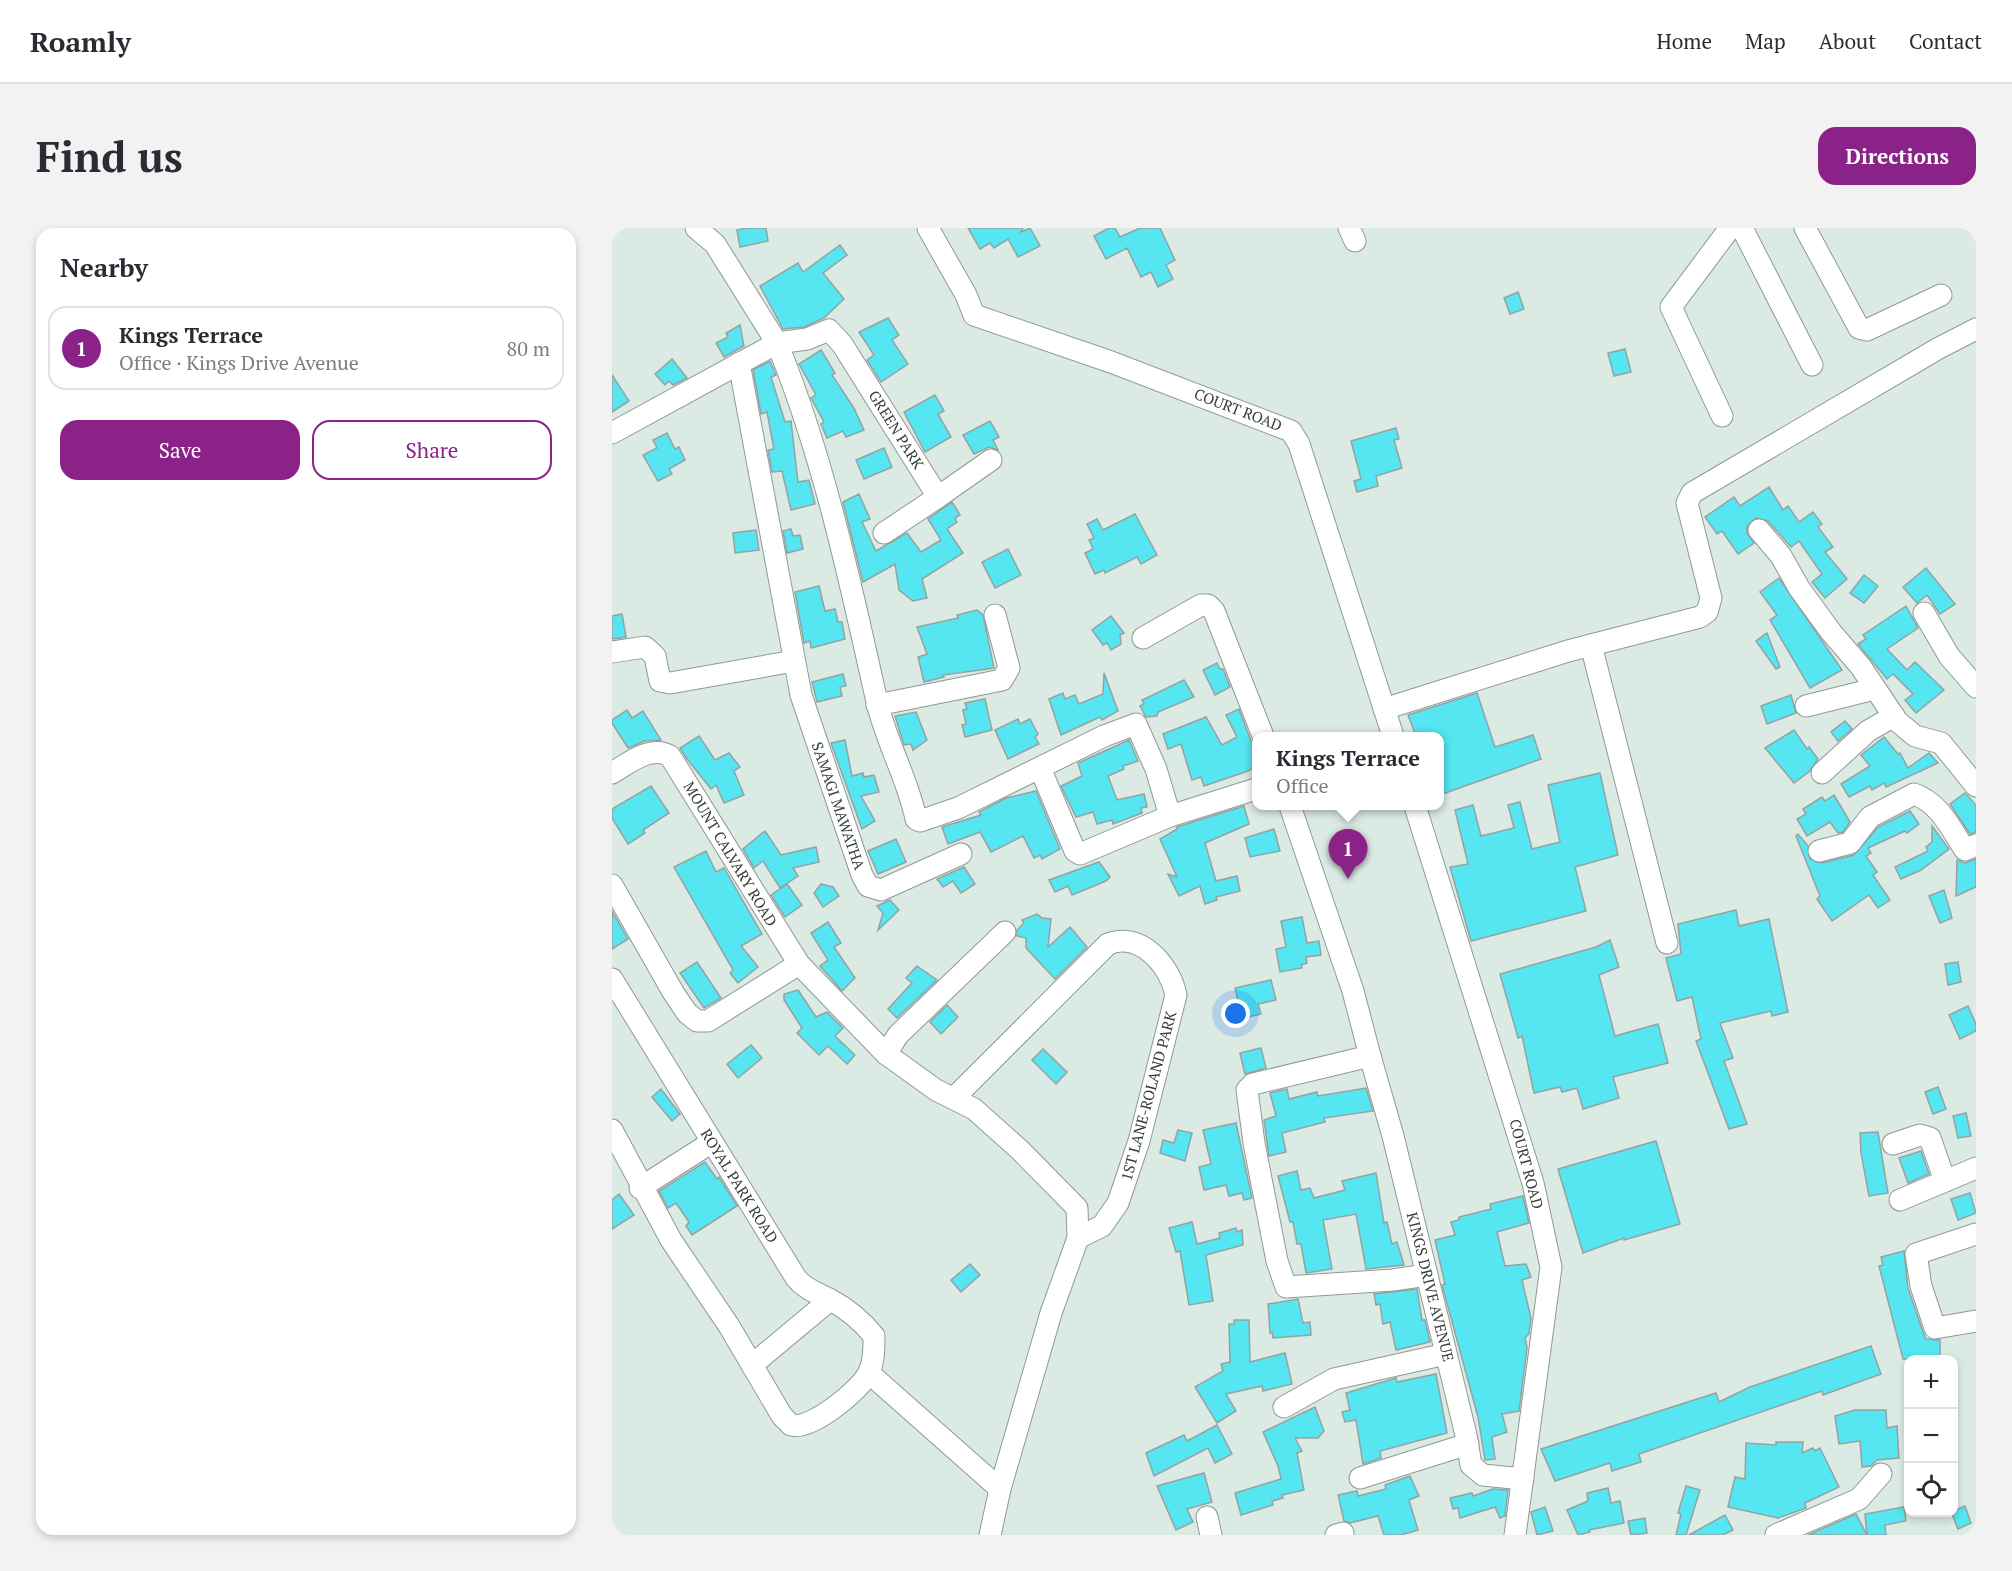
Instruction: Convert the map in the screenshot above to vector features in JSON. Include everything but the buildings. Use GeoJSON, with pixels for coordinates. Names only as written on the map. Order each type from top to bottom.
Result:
{"type":"FeatureCollection","features":[{"type":"Feature","properties":{"kind":"street"},"geometry":{"type":"LineString","coordinates":[[696,228],[715,244],[777,343],[803,412],[865,642],[877,705],[915,819],[920,821],[958,808],[1104,736],[1136,724],[1156,769],[1170,816]]}},
{"type":"Feature","properties":{"kind":"street","name":"COURT ROAD"},"geometry":{"type":"LineString","coordinates":[[928,228],[966,295],[974,315],[1111,362],[1291,431],[1299,444],[1392,732]]}},
{"type":"Feature","properties":{"kind":"street"},"geometry":{"type":"LineString","coordinates":[[1722,416],[1671,307],[1730,228]]}},
{"type":"Feature","properties":{"kind":"street"},"geometry":{"type":"LineString","coordinates":[[1742,228],[1812,365]]}},
{"type":"Feature","properties":{"kind":"street"},"geometry":{"type":"LineString","coordinates":[[1806,228],[1859,328],[1867,330],[1941,295]]}},
{"type":"Feature","properties":{"kind":"street"},"geometry":{"type":"LineString","coordinates":[[1384,708],[1591,645],[1700,617],[1707,612],[1711,598],[1687,503],[1692,493],[1939,348],[1976,329]]}},
{"type":"Feature","properties":{"kind":"street","name":"GREEN PARK"},"geometry":{"type":"LineString","coordinates":[[777,343],[807,339],[829,330],[842,344],[938,497]]}},
{"type":"Feature","properties":{"kind":"street"},"geometry":{"type":"LineString","coordinates":[[612,433],[777,343]]}},
{"type":"Feature","properties":{"kind":"street","name":"SAMAGI MAWATHA"},"geometry":{"type":"LineString","coordinates":[[739,363],[801,695],[823,765],[868,886],[881,890],[888,888],[961,854]]}},
{"type":"Feature","properties":{"kind":"street"},"geometry":{"type":"LineString","coordinates":[[884,532],[991,460]]}},
{"type":"Feature","properties":{"kind":"street"},"geometry":{"type":"LineString","coordinates":[[1759,530],[1781,556],[1799,588],[1874,686],[1894,716],[1915,736],[1941,743],[1976,786]]}},
{"type":"Feature","properties":{"kind":"street"},"geometry":{"type":"LineString","coordinates":[[1143,638],[1201,605],[1208,605],[1214,611],[1261,732]]}},
{"type":"Feature","properties":{"kind":"street"},"geometry":{"type":"LineString","coordinates":[[1924,613],[1949,656],[1976,687]]}},
{"type":"Feature","properties":{"kind":"street"},"geometry":{"type":"LineString","coordinates":[[877,705],[1002,680],[1009,668],[995,615]]}},
{"type":"Feature","properties":{"kind":"street"},"geometry":{"type":"LineString","coordinates":[[1591,645],[1667,943]]}},
{"type":"Feature","properties":{"kind":"street"},"geometry":{"type":"LineString","coordinates":[[612,652],[645,647],[655,656],[660,681],[670,683],[794,661]]}},
{"type":"Feature","properties":{"kind":"street"},"geometry":{"type":"LineString","coordinates":[[1806,706],[1866,692],[1874,686]]}},
{"type":"Feature","properties":{"kind":"street"},"geometry":{"type":"LineString","coordinates":[[1822,773],[1868,731],[1894,716]]}},
{"type":"Feature","properties":{"kind":"street","name":"MOUNT CALVARY ROAD"},"geometry":{"type":"LineString","coordinates":[[612,773],[646,753],[663,752],[670,756],[799,964],[886,1054],[936,1090],[974,1109],[1021,1151],[1077,1208],[1078,1238]]}},
{"type":"Feature","properties":{"kind":"street"},"geometry":{"type":"LineString","coordinates":[[1040,768],[1075,851],[1080,854],[1170,816],[1252,791]]}},
{"type":"Feature","properties":{"kind":"street"},"geometry":{"type":"LineString","coordinates":[[1819,851],[1850,843],[1870,817],[1914,794],[1931,803],[1941,813],[1965,850],[1976,845]]}},
{"type":"Feature","properties":{"kind":"street","name":"KINGS DRIVE AVENUE"},"geometry":{"type":"LineString","coordinates":[[1291,810],[1350,980],[1394,1136],[1468,1444],[1471,1465],[1483,1475],[1523,1479]]}},
{"type":"Feature","properties":{"kind":"street","name":"COURT ROAD"},"geometry":{"type":"LineString","coordinates":[[1415,810],[1533,1183],[1551,1267],[1515,1535]]}},
{"type":"Feature","properties":{"kind":"street"},"geometry":{"type":"LineString","coordinates":[[612,885],[673,992],[687,1013],[697,1021],[708,1021],[799,964]]}},
{"type":"Feature","properties":{"kind":"street"},"geometry":{"type":"LineString","coordinates":[[886,1054],[897,1035],[1005,932]]}},
{"type":"Feature","properties":{"kind":"street","name":"1ST LANE-ROLAND PARK"},"geometry":{"type":"LineString","coordinates":[[954,1098],[1108,944],[1118,940],[1132,941],[1147,948],[1155,957],[1174,985],[1176,995],[1139,1141],[1126,1182],[1110,1218],[1096,1231],[1078,1238]]}},
{"type":"Feature","properties":{"kind":"street","name":"ROYAL PARK ROAD"},"geometry":{"type":"LineString","coordinates":[[612,979],[796,1278],[802,1285],[830,1300],[862,1322],[874,1336],[874,1350],[869,1373]]}},
{"type":"Feature","properties":{"kind":"street"},"geometry":{"type":"LineString","coordinates":[[1370,1056],[1253,1084],[1248,1090],[1254,1143],[1277,1261],[1287,1287],[1393,1280],[1427,1275]]}},
{"type":"Feature","properties":{"kind":"street"},"geometry":{"type":"LineString","coordinates":[[612,1130],[640,1188],[782,1416],[796,1426],[815,1420],[855,1390],[869,1373],[1000,1489]]}},
{"type":"Feature","properties":{"kind":"street"},"geometry":{"type":"LineString","coordinates":[[1893,1144],[1920,1135],[1930,1138],[1946,1180]]}},
{"type":"Feature","properties":{"kind":"street"},"geometry":{"type":"LineString","coordinates":[[640,1188],[712,1142]]}},
{"type":"Feature","properties":{"kind":"street"},"geometry":{"type":"LineString","coordinates":[[1900,1200],[1976,1168]]}},
{"type":"Feature","properties":{"kind":"street"},"geometry":{"type":"LineString","coordinates":[[1976,1234],[1916,1254],[1922,1293],[1935,1328],[1976,1321]]}},
{"type":"Feature","properties":{"kind":"street"},"geometry":{"type":"LineString","coordinates":[[990,1535],[1000,1489],[1051,1313],[1078,1238]]}},
{"type":"Feature","properties":{"kind":"street"},"geometry":{"type":"LineString","coordinates":[[752,1365],[830,1300]]}},
{"type":"Feature","properties":{"kind":"street"},"geometry":{"type":"LineString","coordinates":[[1284,1407],[1334,1379],[1446,1354]]}},
{"type":"Feature","properties":{"kind":"street"},"geometry":{"type":"LineString","coordinates":[[1360,1478],[1468,1444]]}},
{"type":"Feature","properties":{"kind":"street"},"geometry":{"type":"LineString","coordinates":[[1776,1535],[1852,1503],[1881,1474]]}},
{"type":"Feature","properties":{"kind":"place","name":"Kings Terrace"},"geometry":{"type":"Point","coordinates":[1348,879]}}]}
